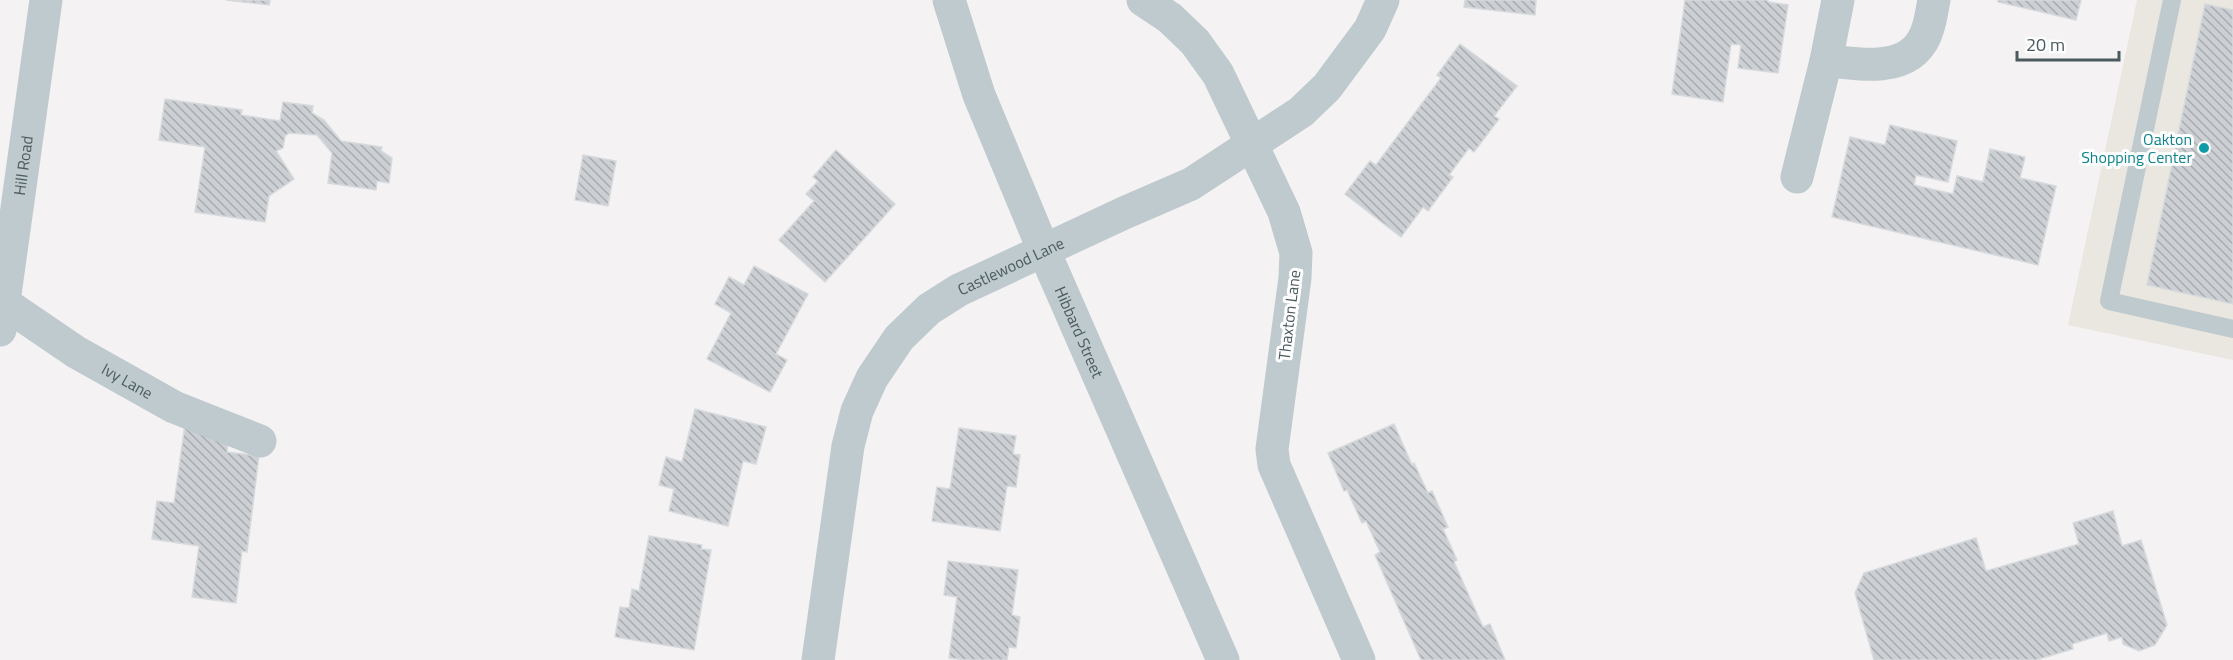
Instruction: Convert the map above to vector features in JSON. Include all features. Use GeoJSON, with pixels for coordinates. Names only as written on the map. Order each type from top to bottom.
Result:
{"type":"FeatureCollection","features":[{"type":"Feature","properties":{"kind":"street","name":"Hill Road"},"geometry":{"type":"LineString","coordinates":[[2,316],[46,0]]}},
{"type":"Feature","properties":{"kind":"street","name":"Hibbard Street"},"geometry":{"type":"LineString","coordinates":[[949,0],[979,95],[1044,251],[1223,660]]}},
{"type":"Feature","properties":{"kind":"street","name":"Thaxton Lane"},"geometry":{"type":"LineString","coordinates":[[1143,0],[1170,18],[1195,42],[1218,74],[1284,212],[1296,253],[1295,278],[1272,449],[1274,465],[1359,660]]}},
{"type":"Feature","properties":{"kind":"street","name":"Castlewood Lane"},"geometry":{"type":"LineString","coordinates":[[818,660],[848,446],[857,411],[872,378],[899,338],[929,309],[959,290],[1191,184],[1301,112],[1327,87],[1370,29],[1383,0]]}},
{"type":"Feature","properties":{"kind":"street"},"geometry":{"type":"LineString","coordinates":[[1797,177],[1826,62],[1838,0]]}},
{"type":"Feature","properties":{"kind":"street"},"geometry":{"type":"LineString","coordinates":[[1826,62],[1885,65],[1902,60],[1920,45],[1928,30],[1934,0]]}},
{"type":"Feature","properties":{"kind":"street","name":"Ivy Lane"},"geometry":{"type":"LineString","coordinates":[[2,316],[76,352],[174,407],[260,441]]}},
{"type":"Feature","properties":{"kind":"lane"},"geometry":{"type":"LineString","coordinates":[[2172,0],[2109,301],[2233,328]]}},
{"type":"Feature","properties":{"kind":"shaded area"},"geometry":{"type":"Polygon","coordinates":[[[2137,0],[2233,0],[2233,360],[2068,325],[2137,0]]]}},
{"type":"Feature","properties":{"kind":"building"},"geometry":{"type":"Polygon","coordinates":[[[226,0],[270,0],[269,5],[226,0]]]}},
{"type":"Feature","properties":{"kind":"building"},"geometry":{"type":"Polygon","coordinates":[[[1465,0],[1536,0],[1535,15],[1464,7],[1465,0]]]}},
{"type":"Feature","properties":{"kind":"building"},"geometry":{"type":"Polygon","coordinates":[[[1685,0],[1768,0],[1768,2],[1788,5],[1778,73],[1738,68],[1741,45],[1731,44],[1723,102],[1672,94],[1685,0]]]}},
{"type":"Feature","properties":{"kind":"building"},"geometry":{"type":"Polygon","coordinates":[[[1998,0],[2081,0],[2076,20],[1998,2],[1998,0]]]}},
{"type":"Feature","properties":{"kind":"building","name":"Oakton Shopping Center"},"geometry":{"type":"Polygon","coordinates":[[[2205,4],[2233,10],[2233,304],[2147,285],[2205,4]]]}},
{"type":"Feature","properties":{"kind":"building"},"geometry":{"type":"Polygon","coordinates":[[[1460,44],[1517,86],[1494,116],[1499,119],[1474,152],[1469,148],[1449,175],[1453,177],[1428,211],[1423,207],[1401,237],[1345,194],[1370,161],[1376,165],[1441,78],[1437,75],[1460,44]]]}},
{"type":"Feature","properties":{"kind":"building"},"geometry":{"type":"Polygon","coordinates":[[[165,99],[242,110],[241,115],[280,121],[283,102],[313,106],[312,113],[324,120],[341,141],[382,147],[381,151],[392,158],[389,183],[377,181],[376,190],[328,183],[332,153],[317,135],[289,133],[285,136],[283,148],[276,151],[294,179],[269,196],[265,222],[195,212],[205,147],[159,140],[165,99]]]}},
{"type":"Feature","properties":{"kind":"building"},"geometry":{"type":"Polygon","coordinates":[[[1890,125],[1957,141],[1948,182],[1916,175],[1914,185],[1953,194],[1957,176],[1983,182],[1990,149],[2025,157],[2020,178],[2056,186],[2038,265],[1832,217],[1850,137],[1885,145],[1890,125]]]}},
{"type":"Feature","properties":{"kind":"building"},"geometry":{"type":"Polygon","coordinates":[[[836,150],[895,204],[825,282],[779,240],[814,201],[806,194],[818,181],[813,177],[836,150]]]}},
{"type":"Feature","properties":{"kind":"building"},"geometry":{"type":"Polygon","coordinates":[[[583,155],[616,161],[608,206],[575,200],[583,155]]]}},
{"type":"Feature","properties":{"kind":"building"},"geometry":{"type":"Polygon","coordinates":[[[754,266],[808,294],[776,354],[787,360],[770,392],[707,359],[731,313],[715,304],[729,277],[744,285],[754,266]]]}},
{"type":"Feature","properties":{"kind":"building"},"geometry":{"type":"Polygon","coordinates":[[[695,409],[766,427],[756,464],[743,461],[728,526],[669,511],[674,489],[659,485],[666,457],[682,462],[695,409]]]}},
{"type":"Feature","properties":{"kind":"building"},"geometry":{"type":"Polygon","coordinates":[[[185,424],[229,430],[227,452],[259,456],[247,552],[242,551],[236,603],[192,597],[199,546],[152,539],[157,501],[174,503],[185,424]]]}},
{"type":"Feature","properties":{"kind":"building"},"geometry":{"type":"Polygon","coordinates":[[[1394,424],[1412,465],[1414,463],[1428,493],[1432,491],[1448,527],[1443,529],[1457,560],[1454,562],[1483,627],[1490,624],[1505,660],[1421,660],[1375,555],[1380,552],[1366,521],[1362,523],[1347,490],[1344,491],[1328,453],[1394,424]]]}},
{"type":"Feature","properties":{"kind":"building"},"geometry":{"type":"Polygon","coordinates":[[[959,428],[1016,436],[1013,454],[1020,455],[1016,487],[1007,486],[1000,531],[932,521],[937,487],[950,489],[959,428]]]}},
{"type":"Feature","properties":{"kind":"building"},"geometry":{"type":"Polygon","coordinates":[[[2113,511],[2122,546],[2141,540],[2167,625],[2155,645],[2139,651],[2123,644],[2122,637],[2109,641],[2107,633],[2072,644],[2073,649],[2036,660],[1874,660],[1855,593],[1864,573],[1976,538],[1986,571],[2079,544],[2073,523],[2113,511]]]}},
{"type":"Feature","properties":{"kind":"building"},"geometry":{"type":"Polygon","coordinates":[[[649,536],[702,545],[701,549],[711,550],[694,650],[615,637],[620,607],[629,608],[632,589],[639,591],[649,536]]]}},
{"type":"Feature","properties":{"kind":"building"},"geometry":{"type":"Polygon","coordinates":[[[948,561],[1018,570],[1012,615],[1020,617],[1016,648],[1009,647],[1007,660],[949,658],[957,597],[944,595],[948,561]]]}},
{"type":"Feature","properties":{"kind":"place","name":"Oakton Shopping Center"},"geometry":{"type":"Point","coordinates":[2204,148]}}]}
